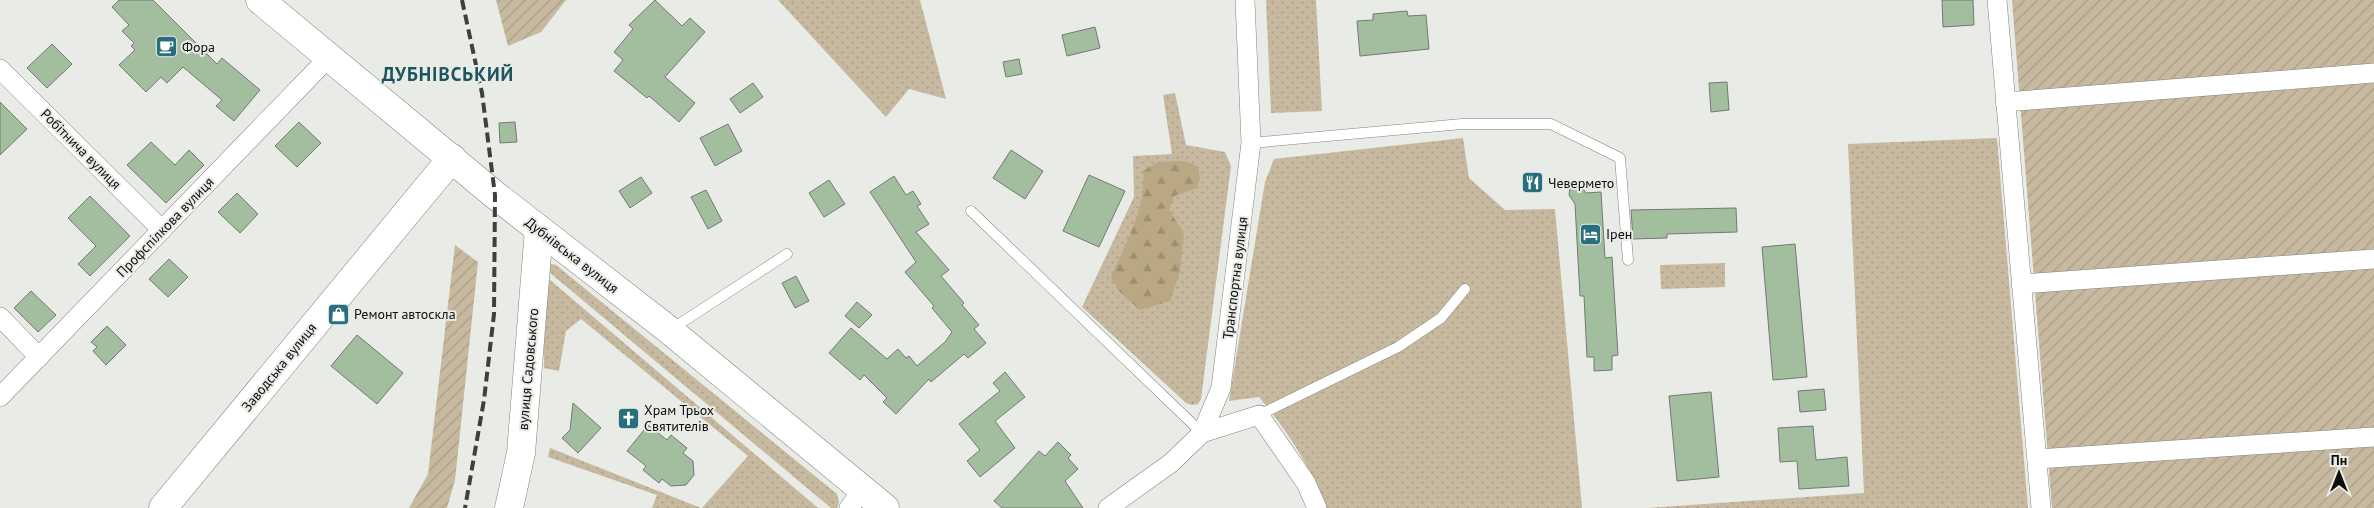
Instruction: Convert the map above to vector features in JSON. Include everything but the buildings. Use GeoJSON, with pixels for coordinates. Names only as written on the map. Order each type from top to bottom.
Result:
{"type":"FeatureCollection","features":[{"type":"Feature","properties":{"kind":"main road","name":"Дубнівська вулиця"},"geometry":{"type":"LineString","coordinates":[[260,0],[496,196],[669,330],[856,498],[885,508]]}},
{"type":"Feature","properties":{"kind":"main road","name":"Заводська вулиця"},"geometry":{"type":"LineString","coordinates":[[163,508],[452,158]]}},
{"type":"Feature","properties":{"kind":"main road","name":"вулиця Садовського"},"geometry":{"type":"LineString","coordinates":[[509,508],[521,453],[539,229]]}},
{"type":"Feature","properties":{"kind":"street","name":"Транспортна вулиця"},"geometry":{"type":"LineString","coordinates":[[1108,508],[1171,463],[1202,433],[1221,388],[1252,143],[1245,0]]}},
{"type":"Feature","properties":{"kind":"street"},"geometry":{"type":"LineString","coordinates":[[1997,0],[2041,508]]}},
{"type":"Feature","properties":{"kind":"street","name":"Профспілкова вулиця"},"geometry":{"type":"LineString","coordinates":[[0,397],[329,57]]}},
{"type":"Feature","properties":{"kind":"street","name":"Робітнича вулиця"},"geometry":{"type":"LineString","coordinates":[[0,69],[162,230]]}},
{"type":"Feature","properties":{"kind":"street"},"geometry":{"type":"LineString","coordinates":[[2005,102],[2374,73]]}},
{"type":"Feature","properties":{"kind":"street"},"geometry":{"type":"LineString","coordinates":[[2021,284],[2374,259]]}},
{"type":"Feature","properties":{"kind":"street"},"geometry":{"type":"LineString","coordinates":[[0,317],[39,357]]}},
{"type":"Feature","properties":{"kind":"street"},"geometry":{"type":"LineString","coordinates":[[1202,433],[1259,415],[1306,483],[1317,508]]}},
{"type":"Feature","properties":{"kind":"street"},"geometry":{"type":"LineString","coordinates":[[2037,459],[2374,436]]}},
{"type":"Feature","properties":{"kind":"lane"},"geometry":{"type":"LineString","coordinates":[[1252,143],[1462,124],[1551,124],[1620,158],[1628,260]]}},
{"type":"Feature","properties":{"kind":"lane"},"geometry":{"type":"LineString","coordinates":[[971,211],[1202,433]]}},
{"type":"Feature","properties":{"kind":"lane"},"geometry":{"type":"LineString","coordinates":[[669,330],[787,254]]}},
{"type":"Feature","properties":{"kind":"lane"},"geometry":{"type":"LineString","coordinates":[[1259,415],[1398,347],[1441,318],[1465,289]]}},
{"type":"Feature","properties":{"kind":"shaded area"},"geometry":{"type":"Polygon","coordinates":[[[496,0],[566,0],[541,32],[508,46],[496,0]]]}},
{"type":"Feature","properties":{"kind":"shaded area"},"geometry":{"type":"Polygon","coordinates":[[[778,0],[920,0],[946,99],[909,89],[886,117],[778,0]]]}},
{"type":"Feature","properties":{"kind":"shaded area"},"geometry":{"type":"Polygon","coordinates":[[[1266,0],[1316,0],[1322,111],[1271,113],[1266,0]]]}},
{"type":"Feature","properties":{"kind":"shaded area"},"geometry":{"type":"Polygon","coordinates":[[[2012,0],[2374,0],[2374,508],[2052,508],[2012,0]]]}},
{"type":"Feature","properties":{"kind":"shaded area"},"geometry":{"type":"Polygon","coordinates":[[[1175,93],[1186,145],[1225,152],[1231,166],[1201,399],[1198,404],[1192,405],[1186,403],[1082,307],[1134,197],[1133,156],[1172,154],[1163,95],[1175,93]]]}},
{"type":"Feature","properties":{"kind":"shaded area"},"geometry":{"type":"Polygon","coordinates":[[[1463,138],[1469,178],[1505,210],[1555,209],[1582,508],[1327,508],[1314,478],[1298,450],[1259,397],[1229,401],[1265,182],[1274,159],[1463,138]]]}},
{"type":"Feature","properties":{"kind":"shaded area"},"geometry":{"type":"Polygon","coordinates":[[[1997,138],[2028,508],[1647,508],[1864,493],[1848,144],[1997,138]]]}},
{"type":"Feature","properties":{"kind":"shaded area"},"geometry":{"type":"Polygon","coordinates":[[[455,245],[478,262],[455,480],[447,508],[409,508],[428,474],[455,245]]]}},
{"type":"Feature","properties":{"kind":"shaded area"},"geometry":{"type":"Polygon","coordinates":[[[548,263],[556,265],[837,494],[839,503],[837,508],[831,508],[543,267],[548,263]]]}},
{"type":"Feature","properties":{"kind":"shaded area"},"geometry":{"type":"Polygon","coordinates":[[[1725,263],[1725,287],[1661,289],[1660,265],[1725,263]]]}},
{"type":"Feature","properties":{"kind":"shaded area"},"geometry":{"type":"Polygon","coordinates":[[[543,274],[818,508],[702,508],[748,456],[581,319],[566,331],[559,371],[544,368],[543,274]]]}},
{"type":"Feature","properties":{"kind":"shaded area"},"geometry":{"type":"Polygon","coordinates":[[[550,448],[701,508],[652,508],[657,495],[548,457],[550,448]]]}},
{"type":"Feature","properties":{"kind":"green space"},"geometry":{"type":"Polygon","coordinates":[[[1185,161],[1198,167],[1200,178],[1197,188],[1174,196],[1169,210],[1184,233],[1180,272],[1170,301],[1140,310],[1119,291],[1111,277],[1138,212],[1142,198],[1143,171],[1158,162],[1185,161]]]}},
{"type":"Feature","properties":{"kind":"railway"},"geometry":{"type":"LineString","coordinates":[[462,0],[482,93],[495,195],[494,314],[484,400],[465,508]]}},
{"type":"Feature","properties":{"kind":"place","name":"Фора"},"geometry":{"type":"Point","coordinates":[166,47]}},
{"type":"Feature","properties":{"kind":"place","name":"Чевермето"},"geometry":{"type":"Point","coordinates":[1532,183]}},
{"type":"Feature","properties":{"kind":"place","name":"Ірен"},"geometry":{"type":"Point","coordinates":[1590,234]}},
{"type":"Feature","properties":{"kind":"place","name":"Ремонт автоскла"},"geometry":{"type":"Point","coordinates":[338,314]}},
{"type":"Feature","properties":{"kind":"place","name":"Храм Трьох Святителів"},"geometry":{"type":"Point","coordinates":[628,418]}},
{"type":"Feature","properties":{"kind":"district","name":"ДУБНІВСЬКИЙ"},"geometry":{"type":"Point","coordinates":[448,74]}}]}
